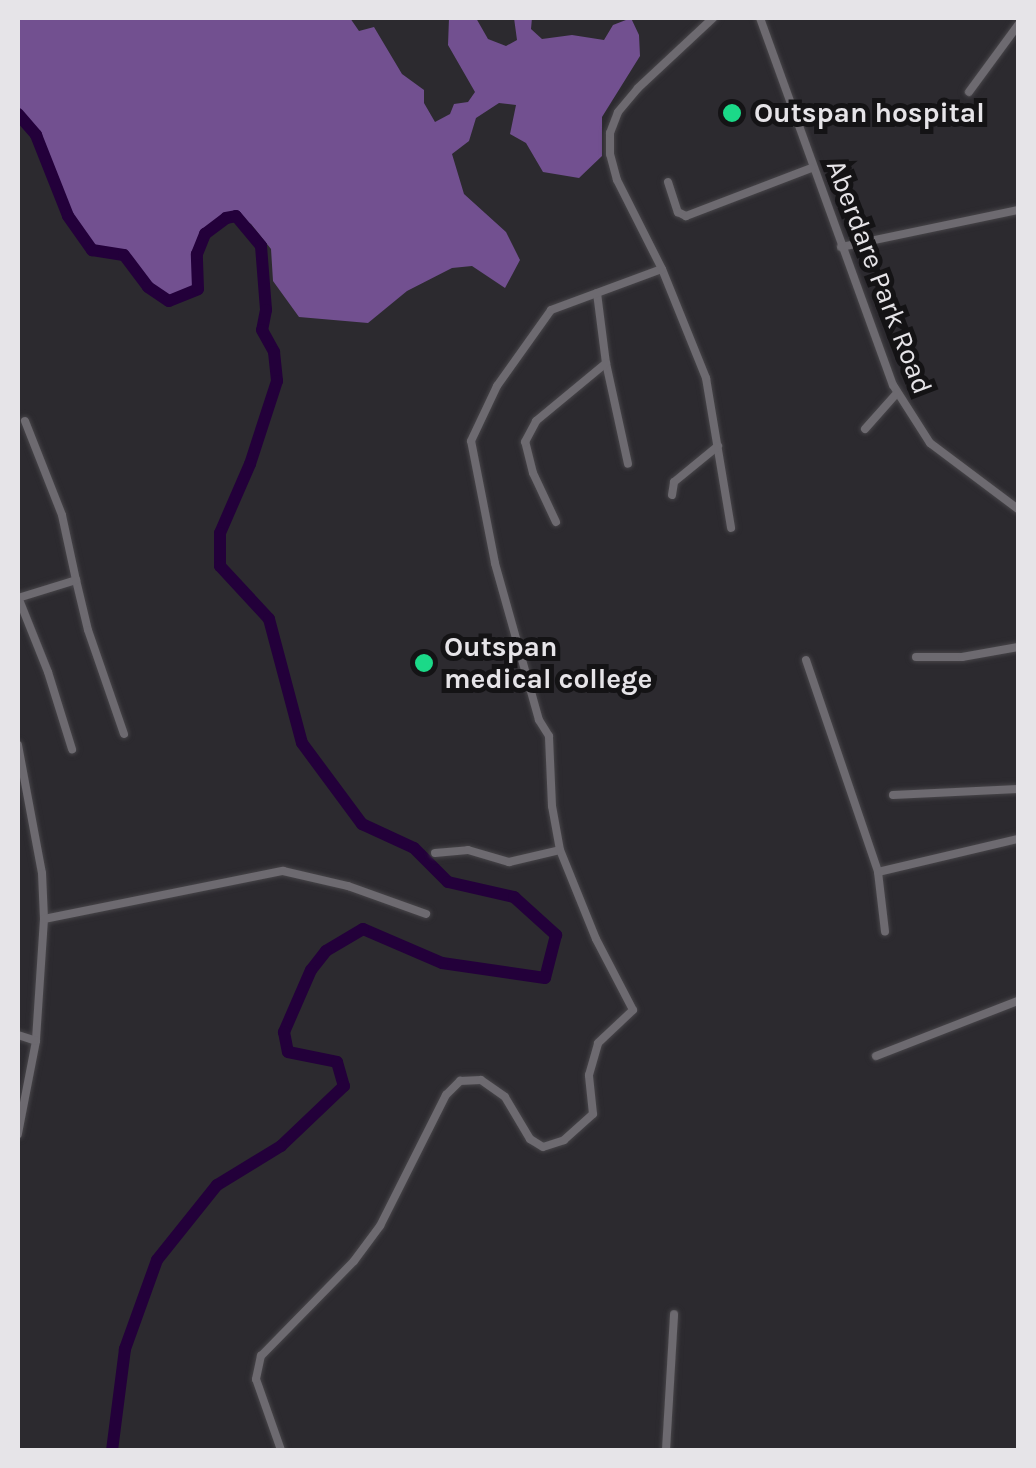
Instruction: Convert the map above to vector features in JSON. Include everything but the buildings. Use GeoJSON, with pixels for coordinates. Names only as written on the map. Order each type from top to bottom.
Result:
{"type":"FeatureCollection","features":[{"type":"Feature","properties":{"kind":"street"},"geometry":{"type":"LineString","coordinates":[[713,18],[618,112],[610,133],[610,154],[617,180],[697,347],[731,528]]}},
{"type":"Feature","properties":{"kind":"street","name":"Aberdare Park Road"},"geometry":{"type":"LineString","coordinates":[[760,18],[897,393],[930,443],[1018,509]]}},
{"type":"Feature","properties":{"kind":"street"},"geometry":{"type":"LineString","coordinates":[[969,92],[1018,26]]}},
{"type":"Feature","properties":{"kind":"street"},"geometry":{"type":"LineString","coordinates":[[668,182],[678,212],[686,216],[812,168]]}},
{"type":"Feature","properties":{"kind":"street"},"geometry":{"type":"LineString","coordinates":[[841,247],[1016,210],[1018,221]]}},
{"type":"Feature","properties":{"kind":"street"},"geometry":{"type":"LineString","coordinates":[[281,1450],[256,1380],[261,1356],[373,1236],[455,1085],[480,1080],[490,1084],[514,1109],[530,1139],[542,1147],[564,1140],[593,1114],[590,1058],[608,1028],[633,1010],[596,940],[560,850],[552,806],[549,736],[539,720],[491,549],[471,441],[497,386],[551,310],[662,269]]}},
{"type":"Feature","properties":{"kind":"street"},"geometry":{"type":"LineString","coordinates":[[597,293],[606,363],[628,464]]}},
{"type":"Feature","properties":{"kind":"street"},"geometry":{"type":"LineString","coordinates":[[556,522],[533,473],[525,442],[536,421],[606,363]]}},
{"type":"Feature","properties":{"kind":"street"},"geometry":{"type":"LineString","coordinates":[[865,429],[897,393]]}},
{"type":"Feature","properties":{"kind":"street"},"geometry":{"type":"LineString","coordinates":[[25,421],[62,515],[88,630],[124,734]]}},
{"type":"Feature","properties":{"kind":"street"},"geometry":{"type":"LineString","coordinates":[[672,494],[674,482],[718,446]]}},
{"type":"Feature","properties":{"kind":"street"},"geometry":{"type":"LineString","coordinates":[[72,750],[48,672],[18,598],[76,580]]}},
{"type":"Feature","properties":{"kind":"street"},"geometry":{"type":"LineString","coordinates":[[916,657],[962,657],[1018,648]]}},
{"type":"Feature","properties":{"kind":"street"},"geometry":{"type":"LineString","coordinates":[[806,660],[878,872],[885,932]]}},
{"type":"Feature","properties":{"kind":"street"},"geometry":{"type":"LineString","coordinates":[[18,745],[42,873],[44,918],[36,1041],[18,1134]]}},
{"type":"Feature","properties":{"kind":"street"},"geometry":{"type":"LineString","coordinates":[[892,795],[1018,789]]}},
{"type":"Feature","properties":{"kind":"street"},"geometry":{"type":"LineString","coordinates":[[878,872],[1018,839]]}},
{"type":"Feature","properties":{"kind":"street"},"geometry":{"type":"LineString","coordinates":[[435,853],[468,850],[509,862],[560,850]]}},
{"type":"Feature","properties":{"kind":"street"},"geometry":{"type":"LineString","coordinates":[[44,918],[282,872],[348,886],[426,914]]}},
{"type":"Feature","properties":{"kind":"street"},"geometry":{"type":"LineString","coordinates":[[876,1056],[1018,1001]]}},
{"type":"Feature","properties":{"kind":"street"},"geometry":{"type":"LineString","coordinates":[[18,1035],[36,1041]]}},
{"type":"Feature","properties":{"kind":"street"},"geometry":{"type":"LineString","coordinates":[[666,1450],[674,1314]]}},
{"type":"Feature","properties":{"kind":"shaded area"},"geometry":{"type":"Polygon","coordinates":[[[18,18],[350,18],[359,31],[374,27],[402,74],[424,90],[424,103],[435,122],[450,114],[454,104],[468,102],[475,92],[448,45],[449,18],[476,18],[488,39],[506,46],[517,40],[514,18],[532,18],[531,29],[542,39],[572,35],[604,40],[613,25],[631,18],[639,35],[640,56],[602,117],[602,156],[579,178],[543,172],[526,143],[510,134],[516,105],[499,103],[476,118],[469,141],[452,154],[464,194],[506,232],[520,260],[505,288],[472,266],[452,268],[407,291],[368,323],[299,317],[273,281],[271,249],[251,224],[236,216],[205,234],[197,254],[198,289],[169,301],[148,287],[124,255],[92,250],[68,216],[36,135],[18,114],[18,18]]]}},
{"type":"Feature","properties":{"kind":"waterway"},"geometry":{"type":"LineString","coordinates":[[18,114],[36,135],[68,216],[92,250],[124,255],[148,287],[169,301],[198,289],[197,254],[205,234],[226,218],[236,216],[261,246],[266,310],[262,330],[274,352],[277,381],[250,464],[220,533],[220,566],[269,619],[302,743],[362,824],[414,848],[448,882],[514,897],[556,935],[545,978],[442,963],[363,929],[326,951],[311,970],[284,1032],[288,1052],[337,1062],[344,1086],[281,1146],[217,1185],[157,1260],[125,1349],[112,1450]]}},
{"type":"Feature","properties":{"kind":"place","name":"Outspan hospital"},"geometry":{"type":"Point","coordinates":[732,113]}},
{"type":"Feature","properties":{"kind":"place","name":"Outspan medical college"},"geometry":{"type":"Point","coordinates":[424,663]}}]}
